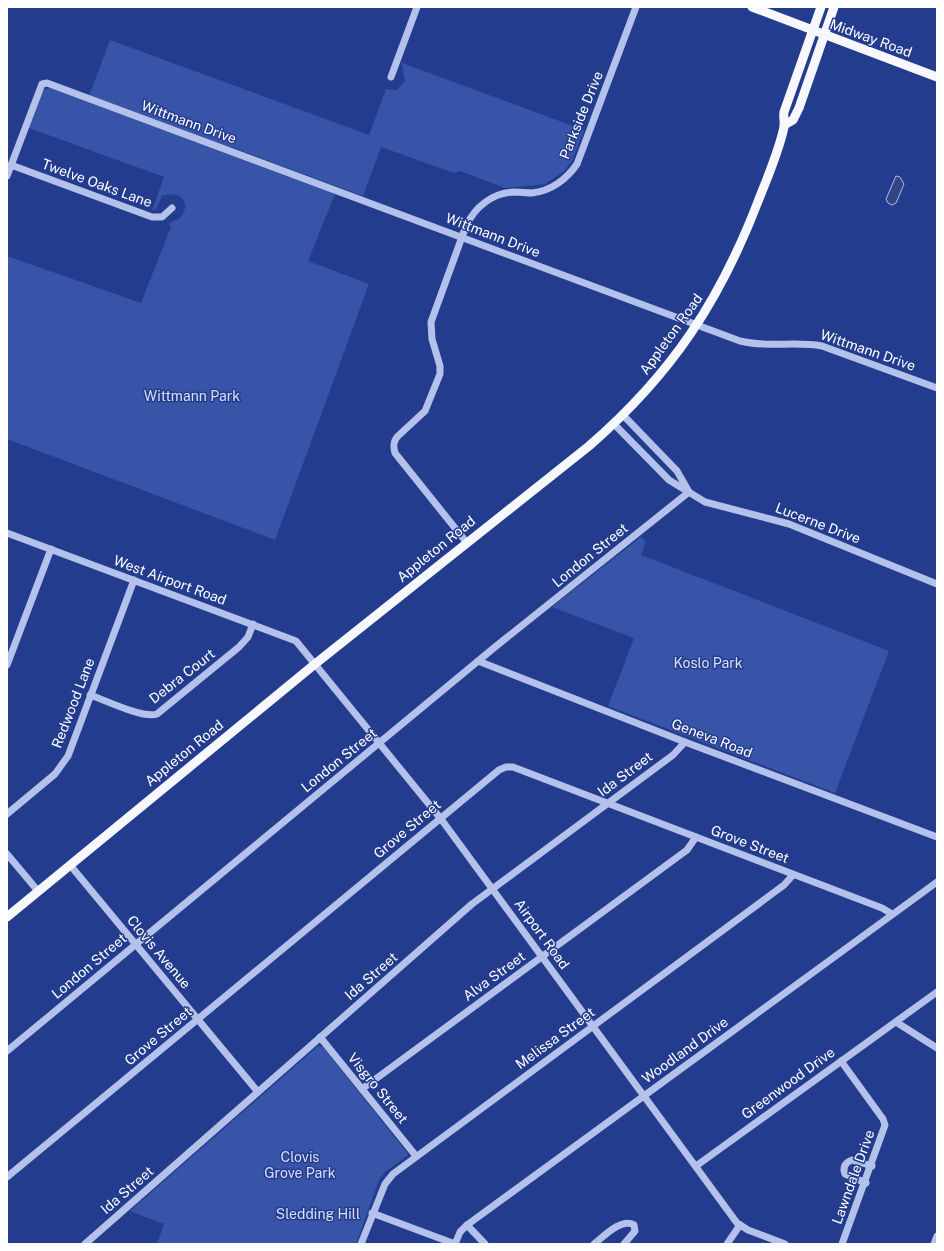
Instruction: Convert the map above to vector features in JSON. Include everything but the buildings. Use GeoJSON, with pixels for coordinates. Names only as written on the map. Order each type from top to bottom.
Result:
{"type":"FeatureCollection","features":[{"type":"Feature","properties":{"kind":"main road","name":"Midway Road"},"geometry":{"type":"LineString","coordinates":[[752,7],[937,77]]}},
{"type":"Feature","properties":{"kind":"main road","name":"Appleton Road"},"geometry":{"type":"LineString","coordinates":[[7,917],[315,664],[614,424],[660,376],[697,325],[722,283],[745,236],[769,175],[784,125],[784,112],[821,7]]}},
{"type":"Feature","properties":{"kind":"main road","name":"Appleton Road"},"geometry":{"type":"LineString","coordinates":[[784,125],[793,120],[799,108],[834,7]]}},
{"type":"Feature","properties":{"kind":"street"},"geometry":{"type":"LineString","coordinates":[[390,77],[417,7]]}},
{"type":"Feature","properties":{"kind":"street","name":"Parkside Drive"},"geometry":{"type":"LineString","coordinates":[[467,543],[395,453],[394,444],[398,436],[425,411],[440,374],[440,366],[432,339],[431,322],[472,214],[487,201],[508,192],[532,193],[550,188],[573,170],[580,156],[636,7]]}},
{"type":"Feature","properties":{"kind":"street","name":"Wittmann Drive"},"geometry":{"type":"LineString","coordinates":[[11,165],[43,83],[740,341],[751,344],[804,344],[827,347],[937,388]]}},
{"type":"Feature","properties":{"kind":"street"},"geometry":{"type":"LineString","coordinates":[[7,176],[11,165]]}},
{"type":"Feature","properties":{"kind":"street","name":"Twelve Oaks Lane"},"geometry":{"type":"LineString","coordinates":[[11,165],[152,217],[162,217],[172,208]]}},
{"type":"Feature","properties":{"kind":"street","name":"Lucerne Drive"},"geometry":{"type":"LineString","coordinates":[[623,415],[677,471],[689,492]]}},
{"type":"Feature","properties":{"kind":"street","name":"Lucerne Drive"},"geometry":{"type":"LineString","coordinates":[[614,424],[669,480],[705,502],[789,524],[937,584]]}},
{"type":"Feature","properties":{"kind":"street","name":"London Street"},"geometry":{"type":"LineString","coordinates":[[7,1051],[135,944],[380,744],[478,661],[689,492]]}},
{"type":"Feature","properties":{"kind":"street","name":"West Airport Road"},"geometry":{"type":"LineString","coordinates":[[7,533],[253,624],[296,642],[315,664]]}},
{"type":"Feature","properties":{"kind":"street"},"geometry":{"type":"LineString","coordinates":[[7,665],[51,549]]}},
{"type":"Feature","properties":{"kind":"street","name":"Redwood Lane"},"geometry":{"type":"LineString","coordinates":[[7,814],[49,779],[64,762],[134,580]]}},
{"type":"Feature","properties":{"kind":"street","name":"Debra Court"},"geometry":{"type":"LineString","coordinates":[[90,694],[143,714],[153,716],[239,647],[248,637],[253,624]]}},
{"type":"Feature","properties":{"kind":"street","name":"Geneva Road"},"geometry":{"type":"LineString","coordinates":[[478,661],[937,837]]}},
{"type":"Feature","properties":{"kind":"street","name":"Airport Road"},"geometry":{"type":"LineString","coordinates":[[315,664],[441,819],[740,1225]]}},
{"type":"Feature","properties":{"kind":"street","name":"Ida Street"},"geometry":{"type":"LineString","coordinates":[[85,1244],[492,888],[673,755],[686,742]]}},
{"type":"Feature","properties":{"kind":"street","name":"Grove Street"},"geometry":{"type":"LineString","coordinates":[[7,1177],[499,770],[506,766],[513,767],[882,908],[892,914]]}},
{"type":"Feature","properties":{"kind":"street","name":"Alva Street"},"geometry":{"type":"LineString","coordinates":[[362,1089],[687,850],[696,837]]}},
{"type":"Feature","properties":{"kind":"street"},"geometry":{"type":"LineString","coordinates":[[7,854],[38,891]]}},
{"type":"Feature","properties":{"kind":"street","name":"Clovis Avenue"},"geometry":{"type":"LineString","coordinates":[[70,865],[258,1092]]}},
{"type":"Feature","properties":{"kind":"street","name":"Melissa Street"},"geometry":{"type":"LineString","coordinates":[[361,1244],[372,1213],[388,1179],[416,1156],[784,885],[793,875]]}},
{"type":"Feature","properties":{"kind":"street","name":"Woodland Drive"},"geometry":{"type":"LineString","coordinates":[[455,1244],[460,1232],[467,1225],[937,882]]}},
{"type":"Feature","properties":{"kind":"street","name":"Greenwood Drive"},"geometry":{"type":"LineString","coordinates":[[696,1166],[937,992]]}},
{"type":"Feature","properties":{"kind":"street"},"geometry":{"type":"LineString","coordinates":[[896,1022],[937,1048]]}},
{"type":"Feature","properties":{"kind":"street","name":"Visgro Street"},"geometry":{"type":"LineString","coordinates":[[320,1037],[416,1156]]}},
{"type":"Feature","properties":{"kind":"street","name":"Lawndale Drive"},"geometry":{"type":"LineString","coordinates":[[841,1061],[885,1122],[886,1127],[842,1244]]}},
{"type":"Feature","properties":{"kind":"street"},"geometry":{"type":"LineString","coordinates":[[866,1183],[845,1174],[844,1167],[852,1160],[872,1166]]}},
{"type":"Feature","properties":{"kind":"street"},"geometry":{"type":"LineString","coordinates":[[372,1213],[455,1244]]}},
{"type":"Feature","properties":{"kind":"street"},"geometry":{"type":"LineString","coordinates":[[594,1244],[623,1223],[630,1223],[634,1225],[635,1231],[624,1244]]}},
{"type":"Feature","properties":{"kind":"street"},"geometry":{"type":"LineString","coordinates":[[467,1225],[485,1244]]}},
{"type":"Feature","properties":{"kind":"street"},"geometry":{"type":"LineString","coordinates":[[728,1244],[740,1225],[785,1244]]}},
{"type":"Feature","properties":{"kind":"street"},"geometry":{"type":"LineString","coordinates":[[934,1244],[937,1236]]}},
{"type":"Feature","properties":{"kind":"green space","name":"Wittmann Park"},"geometry":{"type":"Polygon","coordinates":[[[110,40],[369,135],[386,89],[397,90],[405,81],[402,63],[584,130],[572,161],[564,171],[545,184],[505,188],[460,171],[454,173],[381,147],[363,196],[226,145],[223,152],[335,194],[308,261],[369,284],[275,540],[7,439],[7,256],[141,303],[171,227],[169,223],[179,219],[185,208],[183,199],[179,196],[169,194],[162,196],[156,209],[152,211],[164,177],[29,128],[42,92],[45,89],[52,88],[89,96],[110,40]]]}},
{"type":"Feature","properties":{"kind":"green space","name":"Koslo Park"},"geometry":{"type":"Polygon","coordinates":[[[641,537],[646,542],[641,555],[889,651],[835,793],[608,706],[634,638],[552,607],[641,537]]]}},
{"type":"Feature","properties":{"kind":"green space","name":"Clovis Grove Park"},"geometry":{"type":"Polygon","coordinates":[[[318,1046],[323,1047],[408,1154],[386,1171],[379,1180],[356,1244],[157,1244],[164,1224],[130,1211],[318,1046]]]}},
{"type":"Feature","properties":{"kind":"shaded area"},"geometry":{"type":"Polygon","coordinates":[[[896,176],[900,177],[904,184],[896,203],[892,205],[888,203],[886,199],[896,176]]]}},
{"type":"Feature","properties":{"kind":"park label","name":"Sledding Hill"},"geometry":{"type":"Point","coordinates":[318,1214]}}]}
